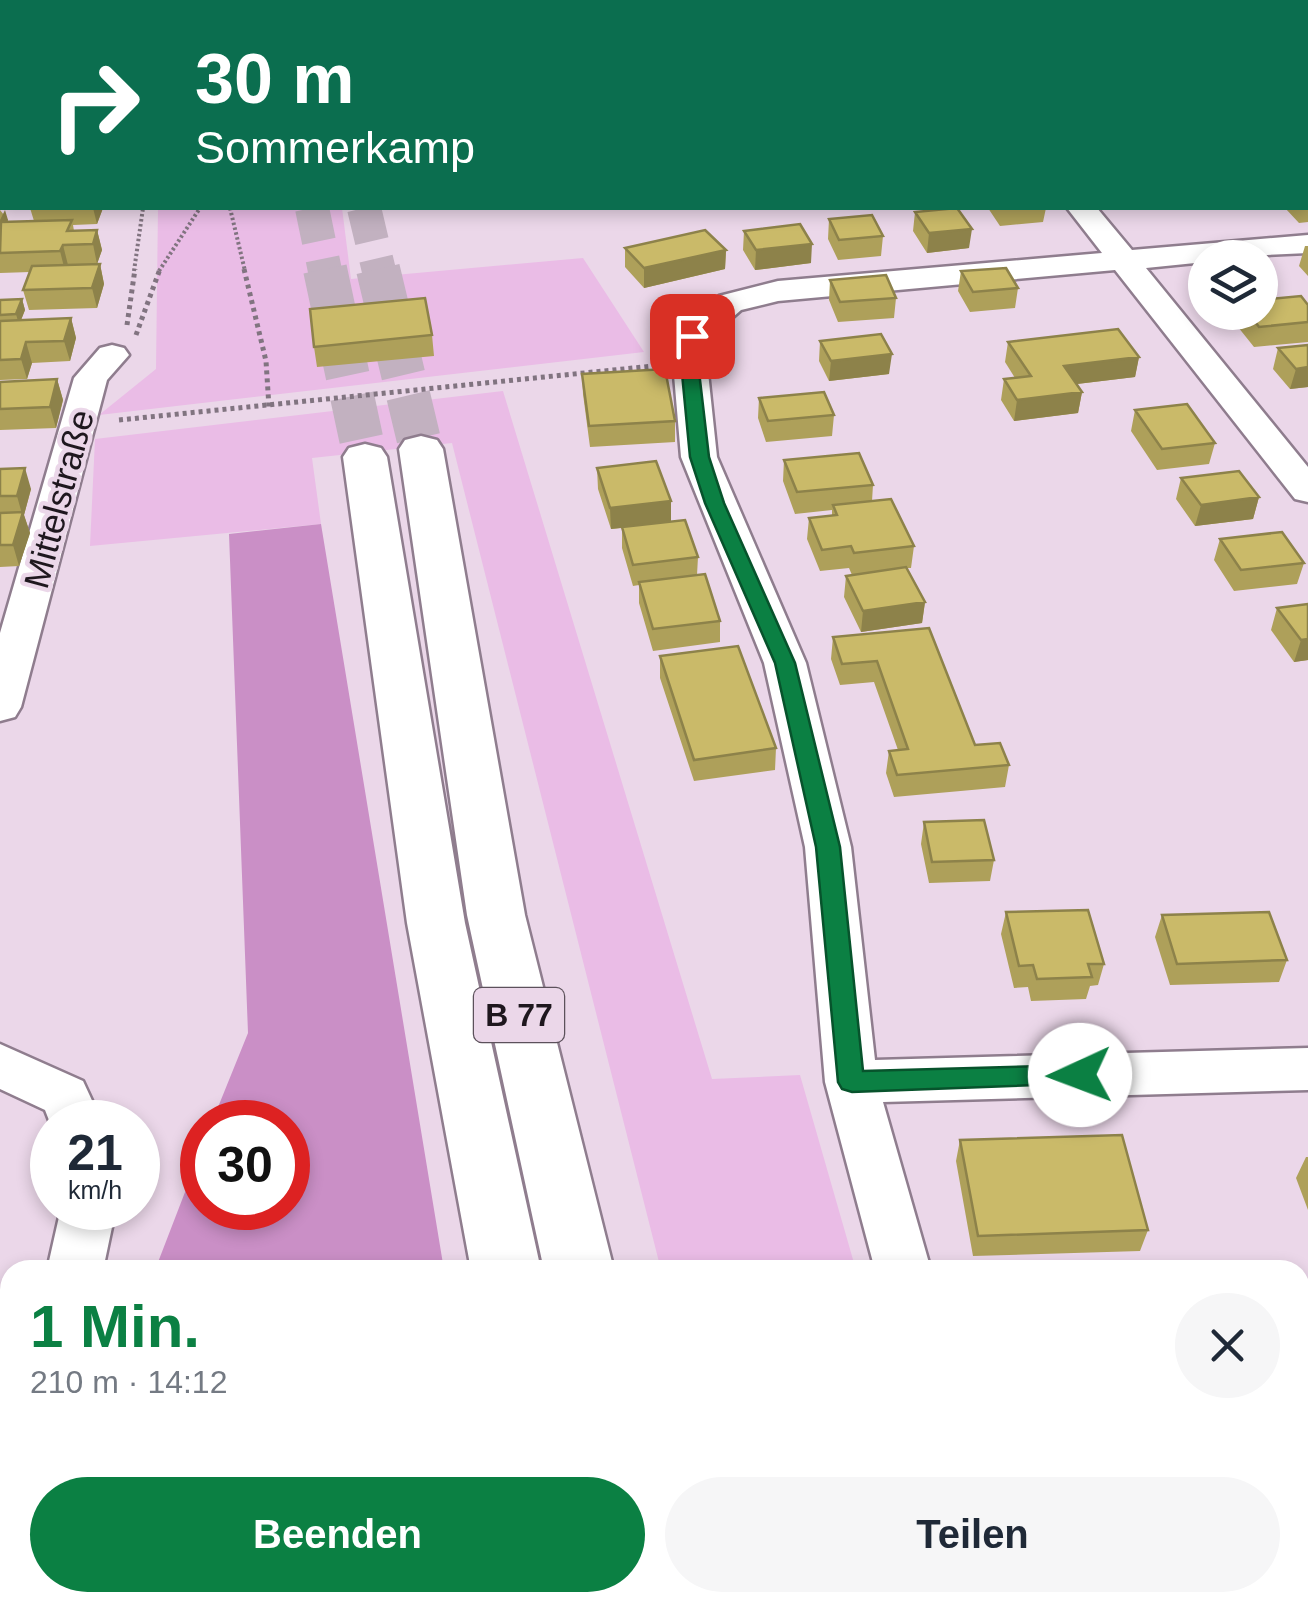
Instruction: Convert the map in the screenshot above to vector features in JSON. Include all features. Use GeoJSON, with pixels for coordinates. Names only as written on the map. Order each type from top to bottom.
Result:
{"type":"FeatureCollection","features":[{"type":"Feature","properties":{"kind":"main road","name":"B 77"},"geometry":{"type":"LineString","coordinates":[[504,1260],[436,923],[393,453],[578,1260]]}},
{"type":"Feature","properties":{"kind":"street"},"geometry":{"type":"LineString","coordinates":[[1084,210],[1308,492]]}},
{"type":"Feature","properties":{"kind":"street"},"geometry":{"type":"LineString","coordinates":[[900,1260],[852,1082],[828,847],[785,663],[714,503],[700,457],[690,363],[692,336],[730,304],[778,291],[1308,244]]}},
{"type":"Feature","properties":{"kind":"street","name":"Mittelstraße"},"geometry":{"type":"LineString","coordinates":[[0,707],[91,378],[112,355]]}},
{"type":"Feature","properties":{"kind":"street"},"geometry":{"type":"LineString","coordinates":[[0,1065],[68,1100]]}},
{"type":"Feature","properties":{"kind":"street"},"geometry":{"type":"LineString","coordinates":[[852,1082],[1308,1069]]}},
{"type":"Feature","properties":{"kind":"street"},"geometry":{"type":"LineString","coordinates":[[77,1260],[83,1230]]}},
{"type":"Feature","properties":{"kind":"path"},"geometry":{"type":"LineString","coordinates":[[112,355],[121,343],[130,312],[144,210]]}},
{"type":"Feature","properties":{"kind":"path"},"geometry":{"type":"LineString","coordinates":[[112,355],[142,326],[160,268],[199,210]]}},
{"type":"Feature","properties":{"kind":"path"},"geometry":{"type":"LineString","coordinates":[[230,210],[266,361],[269,407]]}},
{"type":"Feature","properties":{"kind":"path"},"geometry":{"type":"LineString","coordinates":[[80,426],[690,363]]}},
{"type":"Feature","properties":{"kind":"shaded area"},"geometry":{"type":"Polygon","coordinates":[[[158,210],[342,210],[351,279],[583,258],[644,352],[99,415],[156,369],[158,210]]]}},
{"type":"Feature","properties":{"kind":"shaded area"},"geometry":{"type":"Polygon","coordinates":[[[503,391],[712,1079],[800,1075],[853,1260],[658,1260],[452,443],[312,458],[321,524],[90,546],[95,439],[503,391]]]}},
{"type":"Feature","properties":{"kind":"shaded area"},"geometry":{"type":"Polygon","coordinates":[[[321,524],[442,1260],[159,1260],[180,1205],[180,1230],[310,1230],[310,1100],[221,1100],[248,1033],[229,534],[321,524]]]}},
{"type":"Feature","properties":{"kind":"building"},"geometry":{"type":"Polygon","coordinates":[[[958,210],[972,229],[929,233],[915,212],[958,210]]]}},
{"type":"Feature","properties":{"kind":"building"},"geometry":{"type":"Polygon","coordinates":[[[872,215],[883,236],[839,240],[829,219],[872,215]]]}},
{"type":"Feature","properties":{"kind":"building"},"geometry":{"type":"Polygon","coordinates":[[[72,220],[67,231],[97,230],[93,244],[63,245],[60,251],[0,253],[1,222],[72,220]]]}},
{"type":"Feature","properties":{"kind":"building"},"geometry":{"type":"Polygon","coordinates":[[[800,224],[812,244],[756,250],[744,231],[800,224]]]}},
{"type":"Feature","properties":{"kind":"building"},"geometry":{"type":"Polygon","coordinates":[[[705,230],[726,250],[644,268],[625,248],[705,230]]]}},
{"type":"Feature","properties":{"kind":"building"},"geometry":{"type":"Polygon","coordinates":[[[100,264],[92,288],[23,290],[32,266],[100,264]]]}},
{"type":"Feature","properties":{"kind":"building"},"geometry":{"type":"Polygon","coordinates":[[[1006,268],[1018,288],[973,292],[961,271],[1006,268]]]}},
{"type":"Feature","properties":{"kind":"building"},"geometry":{"type":"Polygon","coordinates":[[[886,275],[896,298],[840,302],[830,280],[886,275]]]}},
{"type":"Feature","properties":{"kind":"building"},"geometry":{"type":"Polygon","coordinates":[[[1301,296],[1308,305],[1308,322],[1278,325],[1278,298],[1301,296]]]}},
{"type":"Feature","properties":{"kind":"building"},"geometry":{"type":"Polygon","coordinates":[[[425,298],[432,335],[314,347],[310,309],[425,298]]]}},
{"type":"Feature","properties":{"kind":"building"},"geometry":{"type":"Polygon","coordinates":[[[22,299],[16,314],[0,315],[0,300],[22,299]]]}},
{"type":"Feature","properties":{"kind":"building"},"geometry":{"type":"Polygon","coordinates":[[[71,318],[64,341],[26,342],[21,359],[0,360],[0,321],[71,318]]]}},
{"type":"Feature","properties":{"kind":"building"},"geometry":{"type":"Polygon","coordinates":[[[1118,329],[1139,357],[1064,366],[1082,392],[1017,400],[1004,379],[1031,376],[1008,342],[1118,329]]]}},
{"type":"Feature","properties":{"kind":"building"},"geometry":{"type":"Polygon","coordinates":[[[881,334],[892,354],[831,361],[820,341],[881,334]]]}},
{"type":"Feature","properties":{"kind":"building"},"geometry":{"type":"Polygon","coordinates":[[[1308,345],[1308,367],[1296,369],[1278,348],[1308,345]]]}},
{"type":"Feature","properties":{"kind":"building"},"geometry":{"type":"Polygon","coordinates":[[[665,369],[675,421],[589,426],[582,374],[665,369]]]}},
{"type":"Feature","properties":{"kind":"building"},"geometry":{"type":"Polygon","coordinates":[[[57,379],[50,407],[0,409],[0,382],[57,379]]]}},
{"type":"Feature","properties":{"kind":"building"},"geometry":{"type":"Polygon","coordinates":[[[824,392],[834,415],[768,421],[759,398],[824,392]]]}},
{"type":"Feature","properties":{"kind":"building"},"geometry":{"type":"Polygon","coordinates":[[[1187,404],[1215,443],[1162,449],[1135,410],[1187,404]]]}},
{"type":"Feature","properties":{"kind":"building"},"geometry":{"type":"Polygon","coordinates":[[[859,453],[873,485],[797,492],[784,460],[859,453]]]}},
{"type":"Feature","properties":{"kind":"building"},"geometry":{"type":"Polygon","coordinates":[[[656,461],[671,501],[610,508],[597,468],[656,461]]]}},
{"type":"Feature","properties":{"kind":"building"},"geometry":{"type":"Polygon","coordinates":[[[25,468],[17,496],[0,496],[0,469],[25,468]]]}},
{"type":"Feature","properties":{"kind":"building"},"geometry":{"type":"Polygon","coordinates":[[[1239,471],[1259,497],[1201,505],[1181,478],[1239,471]]]}},
{"type":"Feature","properties":{"kind":"building"},"geometry":{"type":"Polygon","coordinates":[[[891,499],[914,546],[854,553],[851,546],[822,550],[809,518],[837,515],[833,505],[891,499]]]}},
{"type":"Feature","properties":{"kind":"building"},"geometry":{"type":"Polygon","coordinates":[[[23,512],[13,545],[0,545],[0,513],[23,512]]]}},
{"type":"Feature","properties":{"kind":"building"},"geometry":{"type":"Polygon","coordinates":[[[685,520],[698,557],[633,565],[622,527],[685,520]]]}},
{"type":"Feature","properties":{"kind":"building"},"geometry":{"type":"Polygon","coordinates":[[[1282,532],[1304,563],[1241,570],[1220,539],[1282,532]]]}},
{"type":"Feature","properties":{"kind":"building"},"geometry":{"type":"Polygon","coordinates":[[[906,567],[925,602],[863,611],[846,576],[906,567]]]}},
{"type":"Feature","properties":{"kind":"building"},"geometry":{"type":"Polygon","coordinates":[[[705,574],[720,621],[653,629],[639,582],[705,574]]]}},
{"type":"Feature","properties":{"kind":"building"},"geometry":{"type":"Polygon","coordinates":[[[1308,604],[1308,639],[1301,640],[1277,608],[1308,604]]]}},
{"type":"Feature","properties":{"kind":"building"},"geometry":{"type":"Polygon","coordinates":[[[929,628],[975,745],[1000,743],[1009,765],[897,775],[889,751],[908,749],[877,661],[842,664],[833,637],[929,628]]]}},
{"type":"Feature","properties":{"kind":"building"},"geometry":{"type":"Polygon","coordinates":[[[738,646],[776,748],[694,760],[660,656],[738,646]]]}},
{"type":"Feature","properties":{"kind":"building"},"geometry":{"type":"Polygon","coordinates":[[[984,820],[994,860],[932,862],[924,822],[984,820]]]}},
{"type":"Feature","properties":{"kind":"building"},"geometry":{"type":"Polygon","coordinates":[[[1088,910],[1104,964],[1088,964],[1092,977],[1037,979],[1033,965],[1019,966],[1006,912],[1088,910]]]}},
{"type":"Feature","properties":{"kind":"building"},"geometry":{"type":"Polygon","coordinates":[[[1269,912],[1287,960],[1177,964],[1162,915],[1269,912]]]}},
{"type":"Feature","properties":{"kind":"building"},"geometry":{"type":"Polygon","coordinates":[[[1122,1135],[1148,1230],[978,1236],[960,1140],[1122,1135]]]}},
{"type":"Feature","properties":{"kind":"tunnel"},"geometry":{"type":"LineString","coordinates":[[312,210],[325,271]]}},
{"type":"Feature","properties":{"kind":"tunnel"},"geometry":{"type":"LineString","coordinates":[[364,210],[379,271]]}},
{"type":"Feature","properties":{"kind":"tunnel"},"geometry":{"type":"LineString","coordinates":[[325,269],[365,457]]}},
{"type":"Feature","properties":{"kind":"tunnel"},"geometry":{"type":"LineString","coordinates":[[378,269],[421,449]]}},
{"type":"Feature","properties":{"kind":"route"},"geometry":{"type":"LineString","coordinates":[[692,336],[690,363],[700,457],[714,503],[785,663],[828,847],[852,1082],[1080,1075]]}}]}
